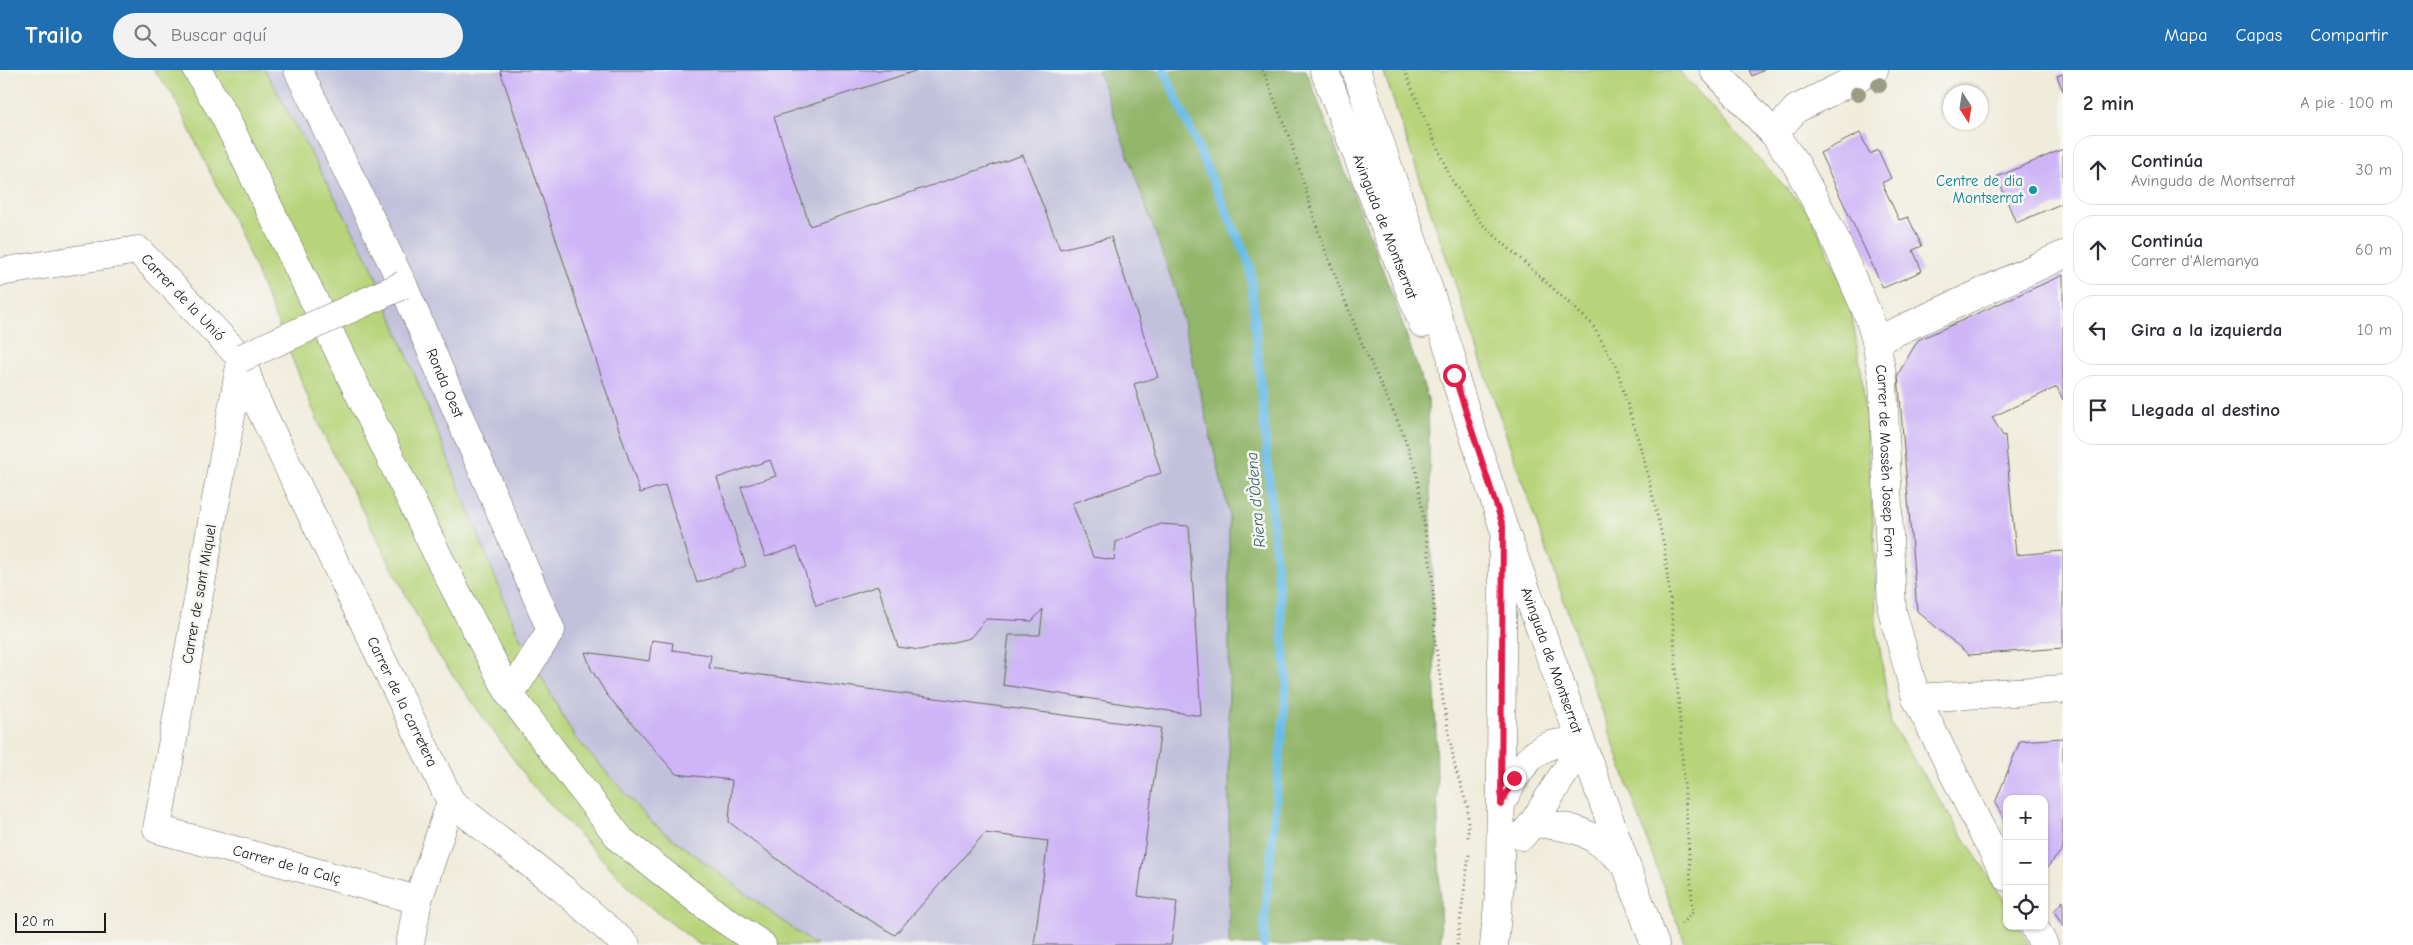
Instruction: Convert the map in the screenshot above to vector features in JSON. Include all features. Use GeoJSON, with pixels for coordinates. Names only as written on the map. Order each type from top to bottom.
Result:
{"type":"FeatureCollection","features":[{"type":"Feature","properties":{"kind":"street"},"geometry":{"type":"LineString","coordinates":[[197,70],[224,114],[440,560],[510,695],[621,840],[716,914],[762,945]]}},
{"type":"Feature","properties":{"kind":"street","name":"Ronda Oest"},"geometry":{"type":"LineString","coordinates":[[298,70],[403,284],[551,630],[510,695]]}},
{"type":"Feature","properties":{"kind":"street","name":"Avinguda de Montserrat"},"geometry":{"type":"LineString","coordinates":[[1324,70],[1436,358],[1454,375]]}},
{"type":"Feature","properties":{"kind":"street","name":"Avinguda de Montserrat"},"geometry":{"type":"LineString","coordinates":[[1356,70],[1451,356],[1454,375],[1503,526],[1652,938]]}},
{"type":"Feature","properties":{"kind":"street","name":"Carrer de Mossèn Josep Forn"},"geometry":{"type":"LineString","coordinates":[[1714,70],[1774,134],[1796,164],[1832,232],[1869,317],[1876,341],[1883,380],[1892,610],[1916,698],[2003,870]]}},
{"type":"Feature","properties":{"kind":"street"},"geometry":{"type":"LineString","coordinates":[[1774,134],[1796,109],[1874,70]]}},
{"type":"Feature","properties":{"kind":"street","name":"Carrer de la Unió"},"geometry":{"type":"LineString","coordinates":[[0,272],[138,250],[241,358],[255,398]]}},
{"type":"Feature","properties":{"kind":"street"},"geometry":{"type":"LineString","coordinates":[[1876,341],[2063,255]]}},
{"type":"Feature","properties":{"kind":"street"},"geometry":{"type":"LineString","coordinates":[[241,358],[403,284]]}},
{"type":"Feature","properties":{"kind":"street","name":"Carrer de sant Miquel"},"geometry":{"type":"LineString","coordinates":[[157,829],[241,358]]}},
{"type":"Feature","properties":{"kind":"street","name":"Carrer de la carretera"},"geometry":{"type":"LineString","coordinates":[[255,398],[451,802],[563,889],[626,945]]}},
{"type":"Feature","properties":{"kind":"street"},"geometry":{"type":"LineString","coordinates":[[1494,945],[1500,884],[1503,526]]}},
{"type":"Feature","properties":{"kind":"street"},"geometry":{"type":"LineString","coordinates":[[1916,698],[2063,689]]}},
{"type":"Feature","properties":{"kind":"street"},"geometry":{"type":"LineString","coordinates":[[1500,884],[1513,845],[1533,823],[1582,745],[1562,742],[1542,750],[1525,762],[1501,805]]}},
{"type":"Feature","properties":{"kind":"street"},"geometry":{"type":"LineString","coordinates":[[410,945],[418,900],[451,802]]}},
{"type":"Feature","properties":{"kind":"street"},"geometry":{"type":"LineString","coordinates":[[1533,823],[1568,826],[1596,838],[1624,863]]}},
{"type":"Feature","properties":{"kind":"street","name":"Carrer de la Calç"},"geometry":{"type":"LineString","coordinates":[[157,829],[418,900]]}},
{"type":"Feature","properties":{"kind":"street"},"geometry":{"type":"LineString","coordinates":[[2036,930],[2044,945]]}},
{"type":"Feature","properties":{"kind":"path"},"geometry":{"type":"LineString","coordinates":[[1263,70],[1291,142],[1320,237],[1367,354],[1400,426],[1416,469],[1433,583],[1435,639],[1443,700],[1456,767],[1468,808],[1468,854],[1457,945]]}},
{"type":"Feature","properties":{"kind":"path"},"geometry":{"type":"LineString","coordinates":[[1404,70],[1451,179],[1481,223],[1592,324],[1616,366],[1642,454],[1664,545],[1674,636],[1693,912],[1679,926],[1652,938]]}},
{"type":"Feature","properties":{"kind":"shaded area"},"geometry":{"type":"Polygon","coordinates":[[[265,70],[1098,70],[1176,292],[1229,513],[1229,945],[817,945],[809,941],[651,822],[574,736],[517,632],[369,260],[265,70]]]}},
{"type":"Feature","properties":{"kind":"green space"},"geometry":{"type":"Polygon","coordinates":[[[153,70],[265,70],[369,260],[517,632],[574,736],[651,822],[809,941],[817,945],[700,945],[640,899],[532,785],[434,649],[324,436],[247,249],[172,93],[153,70]]]}},
{"type":"Feature","properties":{"kind":"green space"},"geometry":{"type":"Polygon","coordinates":[[[1098,70],[1306,70],[1394,299],[1428,399],[1441,945],[1229,945],[1229,513],[1176,292],[1098,70]]]}},
{"type":"Feature","properties":{"kind":"green space"},"geometry":{"type":"Polygon","coordinates":[[[1383,70],[1678,70],[1810,214],[1849,298],[1862,376],[1875,549],[1876,622],[1891,724],[2003,899],[2003,930],[2021,930],[2029,945],[1686,945],[1661,880],[1515,461],[1383,70]]]}},
{"type":"Feature","properties":{"kind":"building"},"geometry":{"type":"Polygon","coordinates":[[[500,70],[918,70],[774,117],[810,226],[1023,155],[1060,249],[1111,237],[1158,377],[1134,384],[1161,473],[1072,503],[1093,557],[1114,560],[1116,542],[1161,524],[1189,526],[1201,716],[1003,685],[1009,635],[1040,635],[1043,609],[1032,621],[986,619],[970,638],[920,650],[898,647],[878,586],[816,606],[797,547],[765,557],[741,487],[776,476],[770,460],[717,478],[746,566],[697,583],[665,485],[640,493],[500,70]]]}},
{"type":"Feature","properties":{"kind":"building"},"geometry":{"type":"Polygon","coordinates":[[[1749,70],[1764,70],[1752,76],[1749,70]]]}},
{"type":"Feature","properties":{"kind":"building"},"geometry":{"type":"Polygon","coordinates":[[[2063,74],[2063,91],[2057,76],[2063,74]]]}},
{"type":"Feature","properties":{"kind":"building"},"geometry":{"type":"Polygon","coordinates":[[[1860,133],[1870,154],[1878,150],[1891,178],[1882,183],[1899,220],[1908,217],[1922,246],[1913,250],[1922,271],[1883,288],[1820,153],[1860,133]]]}},
{"type":"Feature","properties":{"kind":"building","name":"Centre de dia Montserrat"},"geometry":{"type":"Polygon","coordinates":[[[2063,149],[2063,203],[2016,223],[1997,177],[2063,149]]]}},
{"type":"Feature","properties":{"kind":"building"},"geometry":{"type":"Polygon","coordinates":[[[2063,275],[2063,400],[2057,387],[1992,417],[2003,436],[2005,435],[2016,555],[2063,551],[2063,648],[1969,655],[1917,611],[1898,374],[1918,340],[2063,275]]]}},
{"type":"Feature","properties":{"kind":"building"},"geometry":{"type":"Polygon","coordinates":[[[652,640],[673,643],[672,650],[711,655],[709,668],[1161,728],[1138,896],[1177,902],[1171,945],[1034,945],[1048,841],[985,833],[895,935],[806,881],[729,822],[732,780],[676,774],[607,695],[591,669],[585,652],[649,661],[652,640]]]}},
{"type":"Feature","properties":{"kind":"building"},"geometry":{"type":"Polygon","coordinates":[[[2063,738],[2063,849],[2048,866],[2048,795],[2003,795],[2003,817],[1995,803],[2020,741],[2063,738]]]}},
{"type":"Feature","properties":{"kind":"building"},"geometry":{"type":"Polygon","coordinates":[[[2063,901],[2063,927],[2054,911],[2063,901]]]}},
{"type":"Feature","properties":{"kind":"waterway","name":"Riera d'Òdena"},"geometry":{"type":"LineString","coordinates":[[1164,70],[1250,265],[1287,681],[1264,945]]}},
{"type":"Feature","properties":{"kind":"place","name":"Centre de dia Montserrat"},"geometry":{"type":"Point","coordinates":[2033,190]}},
{"type":"Feature","properties":{"kind":"route"},"geometry":{"type":"LineString","coordinates":[[1454,375],[1503,526],[1501,805],[1514,778]]}}]}
